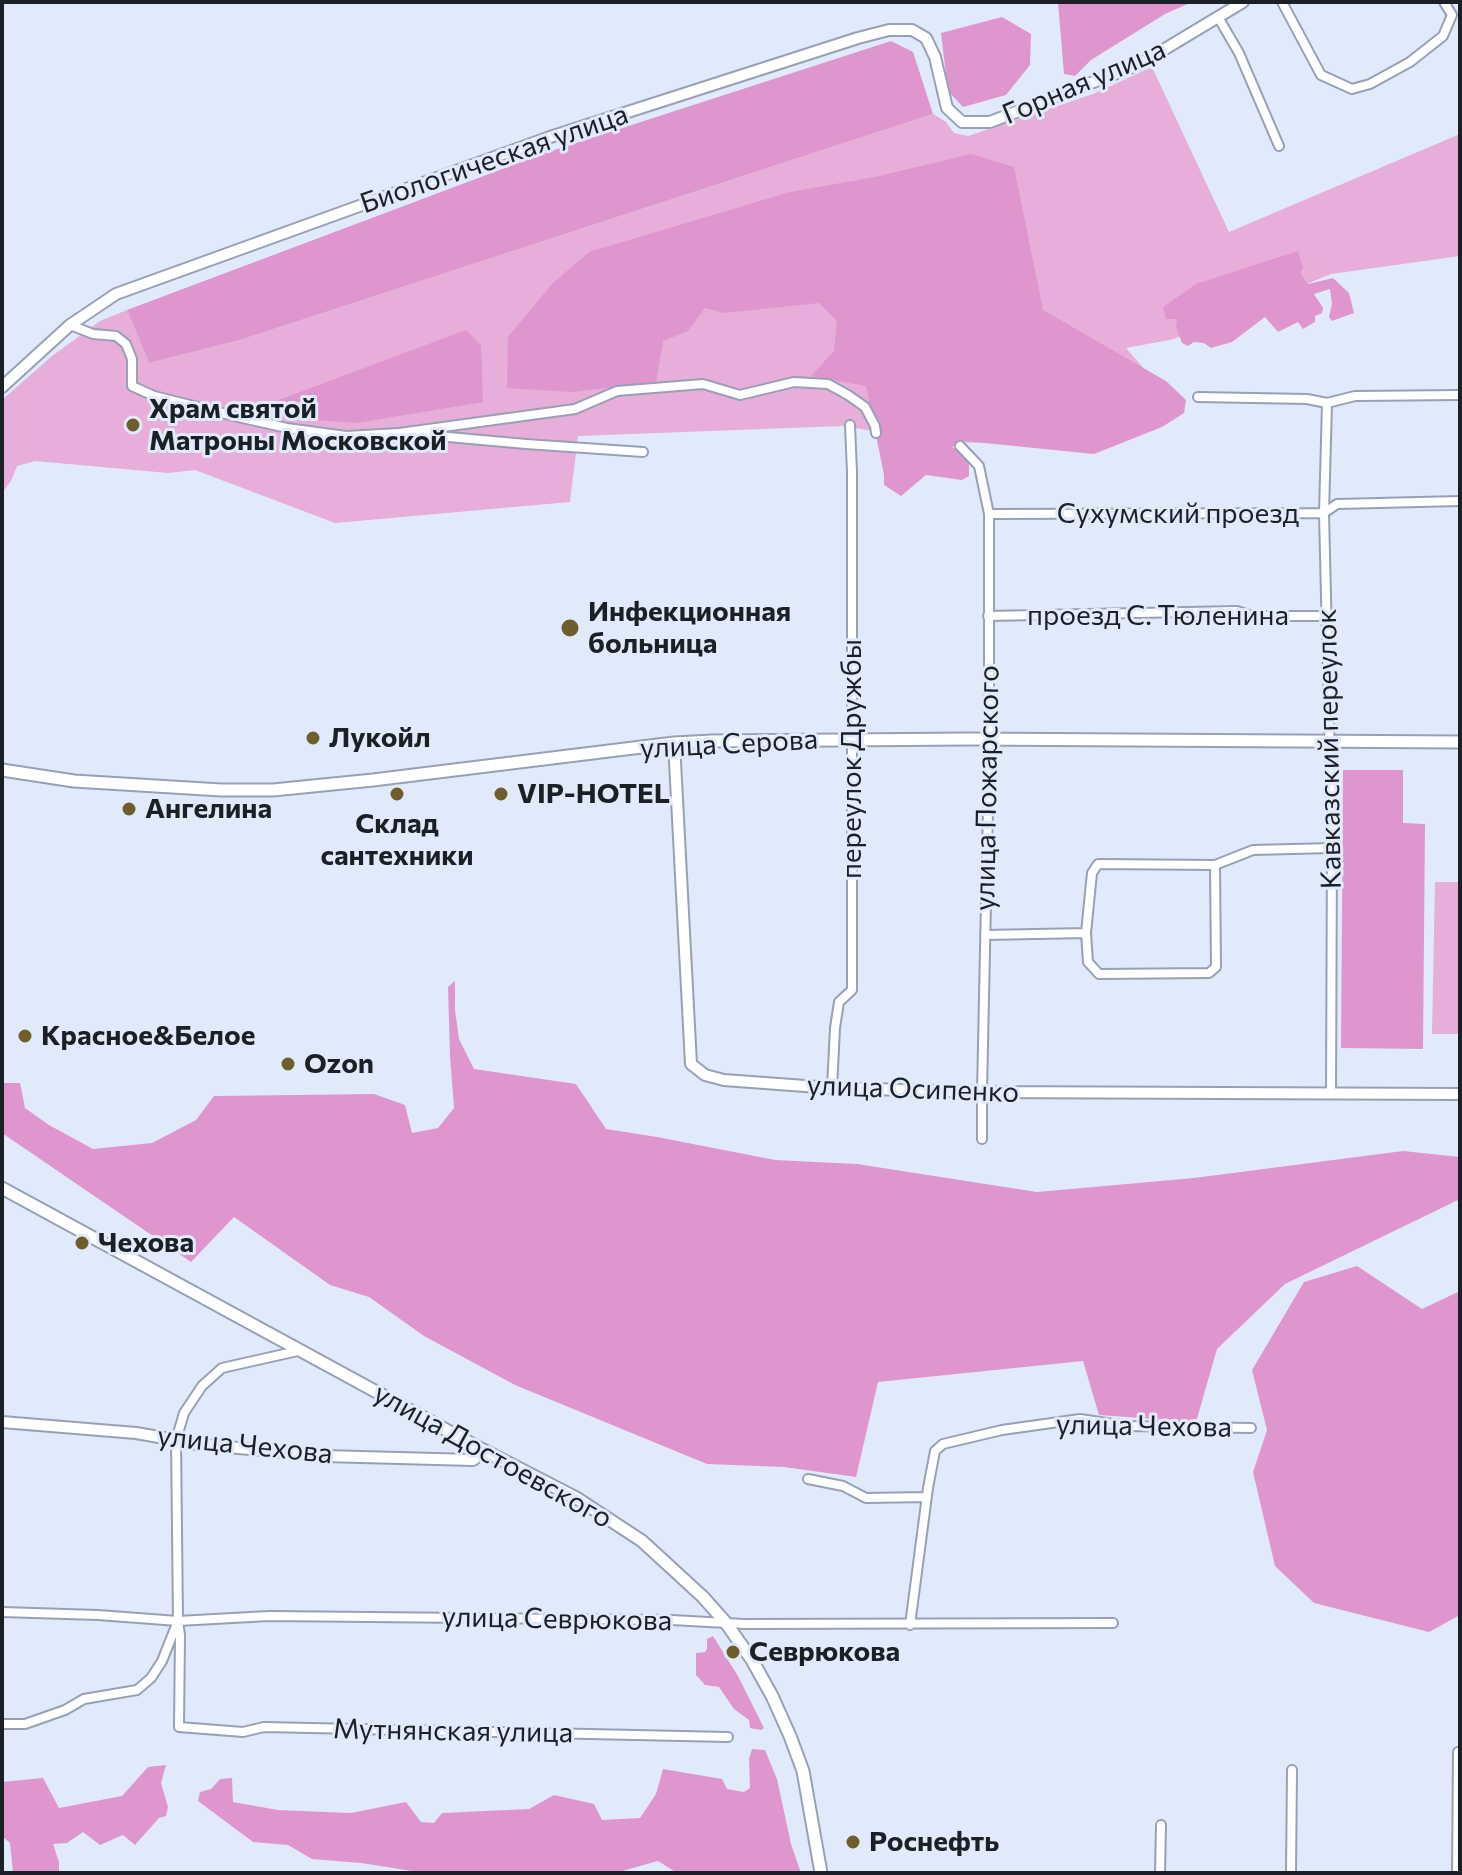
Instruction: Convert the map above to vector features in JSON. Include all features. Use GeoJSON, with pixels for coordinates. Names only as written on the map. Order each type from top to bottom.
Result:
{"type":"FeatureCollection","features":[{"type":"Feature","properties":{"kind":"main road","name":"улица Серова"},"geometry":{"type":"LineString","coordinates":[[2,770],[74,781],[273,790],[674,743],[852,739],[1460,742]]}},
{"type":"Feature","properties":{"kind":"main road","name":"улица Достоевского"},"geometry":{"type":"LineString","coordinates":[[2,1188],[578,1499],[632,1534],[703,1597],[752,1660],[790,1736],[806,1784],[821,1873]]}},
{"type":"Feature","properties":{"kind":"street","name":"Горная улица"},"geometry":{"type":"LineString","coordinates":[[962,122],[990,122],[1140,64],[1243,2]]}},
{"type":"Feature","properties":{"kind":"street"},"geometry":{"type":"LineString","coordinates":[[1282,2],[1321,75],[1352,89],[1370,84],[1410,62],[1443,36],[1452,15],[1444,2]]}},
{"type":"Feature","properties":{"kind":"street"},"geometry":{"type":"LineString","coordinates":[[1218,17],[1239,53],[1279,146]]}},
{"type":"Feature","properties":{"kind":"street","name":"Биологическая улица"},"geometry":{"type":"LineString","coordinates":[[2,387],[70,325],[116,294],[550,137],[889,30],[912,30],[926,38],[935,57],[947,108],[962,122]]}},
{"type":"Feature","properties":{"kind":"street"},"geometry":{"type":"LineString","coordinates":[[70,325],[93,334],[116,336],[126,344],[132,359],[132,386],[154,396],[287,428],[346,436],[399,433],[575,409],[617,391],[703,384],[740,395],[794,382],[828,384],[848,395],[865,407],[876,433]]}},
{"type":"Feature","properties":{"kind":"street"},"geometry":{"type":"LineString","coordinates":[[1198,397],[1307,399],[1327,403],[1355,396],[1460,395]]}},
{"type":"Feature","properties":{"kind":"street","name":"Кавказский переулок"},"geometry":{"type":"LineString","coordinates":[[1327,403],[1324,513],[1332,848],[1331,1094]]}},
{"type":"Feature","properties":{"kind":"street","name":"переулок Дружбы"},"geometry":{"type":"LineString","coordinates":[[832,1088],[839,1002],[852,990],[850,425]]}},
{"type":"Feature","properties":{"kind":"street"},"geometry":{"type":"LineString","coordinates":[[399,433],[643,452]]}},
{"type":"Feature","properties":{"kind":"street","name":"улица Пожарского"},"geometry":{"type":"LineString","coordinates":[[960,446],[979,466],[989,514],[989,739],[982,1139]]}},
{"type":"Feature","properties":{"kind":"street","name":"Сухумский проезд"},"geometry":{"type":"LineString","coordinates":[[989,514],[1324,513],[1337,504],[1460,501]]}},
{"type":"Feature","properties":{"kind":"street","name":"проезд С. Тюленина"},"geometry":{"type":"LineString","coordinates":[[988,616],[1237,611],[1252,616],[1327,616]]}},
{"type":"Feature","properties":{"kind":"street","name":"улица Осипенко"},"geometry":{"type":"LineString","coordinates":[[674,743],[691,1064],[705,1075],[724,1080],[832,1088],[982,1092],[1460,1094]]}},
{"type":"Feature","properties":{"kind":"street"},"geometry":{"type":"LineString","coordinates":[[1215,865],[1216,967],[1209,973],[1099,974],[1088,962],[1086,933],[1092,873],[1098,864],[1215,865],[1253,850],[1332,848]]}},
{"type":"Feature","properties":{"kind":"street"},"geometry":{"type":"LineString","coordinates":[[985,935],[1086,933]]}},
{"type":"Feature","properties":{"kind":"street"},"geometry":{"type":"LineString","coordinates":[[2,1724],[25,1724],[65,1710],[84,1699],[137,1690],[151,1678],[162,1661],[178,1621],[176,1440],[184,1413],[202,1386],[222,1368],[302,1350]]}},
{"type":"Feature","properties":{"kind":"street","name":"улица Чехова"},"geometry":{"type":"LineString","coordinates":[[926,1497],[935,1451],[943,1444],[1002,1430],[1080,1419],[1126,1426],[1251,1428]]}},
{"type":"Feature","properties":{"kind":"street","name":"улица Чехова"},"geometry":{"type":"LineString","coordinates":[[2,1422],[136,1433],[185,1443],[339,1456],[473,1460],[485,1451]]}},
{"type":"Feature","properties":{"kind":"street"},"geometry":{"type":"LineString","coordinates":[[808,1479],[843,1486],[866,1498],[926,1497],[910,1625]]}},
{"type":"Feature","properties":{"kind":"street","name":"улица Севрюкова"},"geometry":{"type":"LineString","coordinates":[[2,1612],[178,1621],[269,1616],[910,1625],[1113,1623]]}},
{"type":"Feature","properties":{"kind":"street","name":"Мутнянская улица"},"geometry":{"type":"LineString","coordinates":[[178,1621],[179,1727],[243,1732],[264,1727],[728,1737]]}},
{"type":"Feature","properties":{"kind":"street"},"geometry":{"type":"LineString","coordinates":[[1457,1873],[1458,1752]]}},
{"type":"Feature","properties":{"kind":"street"},"geometry":{"type":"LineString","coordinates":[[1291,1873],[1292,1770]]}},
{"type":"Feature","properties":{"kind":"street"},"geometry":{"type":"LineString","coordinates":[[1160,1873],[1161,1825]]}},
{"type":"Feature","properties":{"kind":"shaded area"},"geometry":{"type":"Polygon","coordinates":[[[1058,2],[1192,2],[1165,14],[1091,60],[1075,76],[1064,74],[1058,2]]]}},
{"type":"Feature","properties":{"kind":"shaded area"},"geometry":{"type":"Polygon","coordinates":[[[1002,17],[1031,34],[1030,65],[1006,95],[963,107],[948,91],[941,33],[1002,17]]]}},
{"type":"Feature","properties":{"kind":"shaded area"},"geometry":{"type":"Polygon","coordinates":[[[891,41],[913,52],[933,114],[240,340],[149,363],[127,310],[542,154],[891,41]]]}},
{"type":"Feature","properties":{"kind":"shaded area"},"geometry":{"type":"Polygon","coordinates":[[[1152,67],[1229,232],[1460,134],[1460,256],[1331,274],[1174,339],[1126,348],[1176,406],[1098,445],[941,442],[843,426],[578,436],[570,502],[335,523],[195,470],[168,473],[35,461],[17,466],[2,493],[2,400],[52,356],[100,321],[127,310],[149,363],[240,340],[933,114],[946,122],[954,133],[968,136],[1093,94],[1152,67]]]}},
{"type":"Feature","properties":{"kind":"shaded area"},"geometry":{"type":"Polygon","coordinates":[[[971,154],[1014,167],[1043,310],[1166,381],[1186,400],[1184,413],[1162,427],[1094,454],[965,441],[952,447],[964,453],[969,476],[962,480],[926,475],[901,496],[884,485],[866,386],[811,376],[834,351],[837,321],[819,303],[724,313],[705,308],[688,331],[663,341],[656,382],[572,392],[507,388],[508,337],[552,284],[589,252],[790,192],[875,177],[971,154]]]}},
{"type":"Feature","properties":{"kind":"shaded area"},"geometry":{"type":"Polygon","coordinates":[[[1298,251],[1303,268],[1300,272],[1308,284],[1333,278],[1349,293],[1354,313],[1332,321],[1329,317],[1332,304],[1330,289],[1314,294],[1323,308],[1322,313],[1303,329],[1298,322],[1278,332],[1265,317],[1232,342],[1211,348],[1204,343],[1194,342],[1188,346],[1182,343],[1176,327],[1177,319],[1166,319],[1163,307],[1196,284],[1298,251]]]}},
{"type":"Feature","properties":{"kind":"shaded area"},"geometry":{"type":"Polygon","coordinates":[[[466,330],[481,345],[483,402],[356,423],[241,414],[466,330]]]}},
{"type":"Feature","properties":{"kind":"shaded area"},"geometry":{"type":"Polygon","coordinates":[[[1343,770],[1403,770],[1403,823],[1425,824],[1423,1049],[1341,1048],[1343,770]]]}},
{"type":"Feature","properties":{"kind":"shaded area"},"geometry":{"type":"Polygon","coordinates":[[[1435,882],[1460,882],[1460,1034],[1432,1034],[1435,882]]]}},
{"type":"Feature","properties":{"kind":"shaded area"},"geometry":{"type":"Polygon","coordinates":[[[455,981],[459,1039],[474,1069],[576,1084],[606,1129],[775,1160],[857,1164],[1037,1192],[1194,1178],[1403,1151],[1460,1157],[1460,1199],[1285,1284],[1217,1349],[1196,1422],[1099,1415],[1083,1361],[878,1382],[856,1477],[784,1467],[707,1464],[515,1385],[424,1336],[369,1297],[330,1285],[234,1217],[191,1262],[2,1133],[2,1083],[20,1083],[25,1108],[93,1149],[152,1143],[196,1120],[214,1096],[374,1094],[405,1105],[412,1133],[438,1128],[454,1108],[448,987],[455,981]]]}},
{"type":"Feature","properties":{"kind":"shaded area"},"geometry":{"type":"Polygon","coordinates":[[[1357,1266],[1422,1309],[1460,1291],[1460,1615],[1429,1632],[1314,1603],[1275,1566],[1253,1472],[1267,1430],[1252,1370],[1304,1282],[1357,1266]]]}},
{"type":"Feature","properties":{"kind":"shaded area"},"geometry":{"type":"Polygon","coordinates":[[[713,1636],[738,1676],[764,1728],[761,1730],[750,1728],[749,1720],[734,1709],[719,1687],[705,1685],[696,1675],[696,1653],[705,1652],[707,1639],[713,1636]]]}},
{"type":"Feature","properties":{"kind":"shaded area"},"geometry":{"type":"Polygon","coordinates":[[[752,1749],[765,1750],[777,1779],[791,1844],[801,1873],[677,1873],[658,1861],[615,1873],[425,1873],[312,1859],[288,1845],[253,1842],[198,1801],[200,1792],[211,1789],[220,1779],[232,1778],[233,1802],[278,1810],[351,1813],[406,1802],[421,1822],[434,1823],[442,1813],[529,1809],[554,1795],[594,1804],[602,1820],[640,1818],[656,1794],[663,1769],[722,1779],[727,1789],[744,1792],[750,1788],[749,1759],[752,1749]]]}},
{"type":"Feature","properties":{"kind":"shaded area"},"geometry":{"type":"Polygon","coordinates":[[[166,1765],[161,1783],[168,1807],[166,1816],[159,1818],[135,1845],[123,1835],[100,1845],[83,1832],[67,1843],[53,1844],[59,1873],[13,1873],[10,1843],[2,1836],[2,1782],[43,1778],[59,1808],[122,1796],[148,1767],[166,1765]]]}},
{"type":"Feature","properties":{"kind":"place","name":"Храм святой Матроны Московской"},"geometry":{"type":"Point","coordinates":[133,425]}},
{"type":"Feature","properties":{"kind":"place","name":"Инфекционная больница"},"geometry":{"type":"Point","coordinates":[570,628]}},
{"type":"Feature","properties":{"kind":"place","name":"Лукойл"},"geometry":{"type":"Point","coordinates":[313,738]}},
{"type":"Feature","properties":{"kind":"place","name":"Склад сантехники"},"geometry":{"type":"Point","coordinates":[397,794]}},
{"type":"Feature","properties":{"kind":"place","name":"VIP-HOTEL"},"geometry":{"type":"Point","coordinates":[501,794]}},
{"type":"Feature","properties":{"kind":"place","name":"Ангелина"},"geometry":{"type":"Point","coordinates":[129,809]}},
{"type":"Feature","properties":{"kind":"place","name":"Красное&Белое"},"geometry":{"type":"Point","coordinates":[25,1036]}},
{"type":"Feature","properties":{"kind":"place","name":"Ozon"},"geometry":{"type":"Point","coordinates":[288,1064]}},
{"type":"Feature","properties":{"kind":"place","name":"Чехова"},"geometry":{"type":"Point","coordinates":[82,1243]}},
{"type":"Feature","properties":{"kind":"place","name":"Севрюкова"},"geometry":{"type":"Point","coordinates":[733,1652]}},
{"type":"Feature","properties":{"kind":"place","name":"Роснефть"},"geometry":{"type":"Point","coordinates":[853,1842]}}]}
